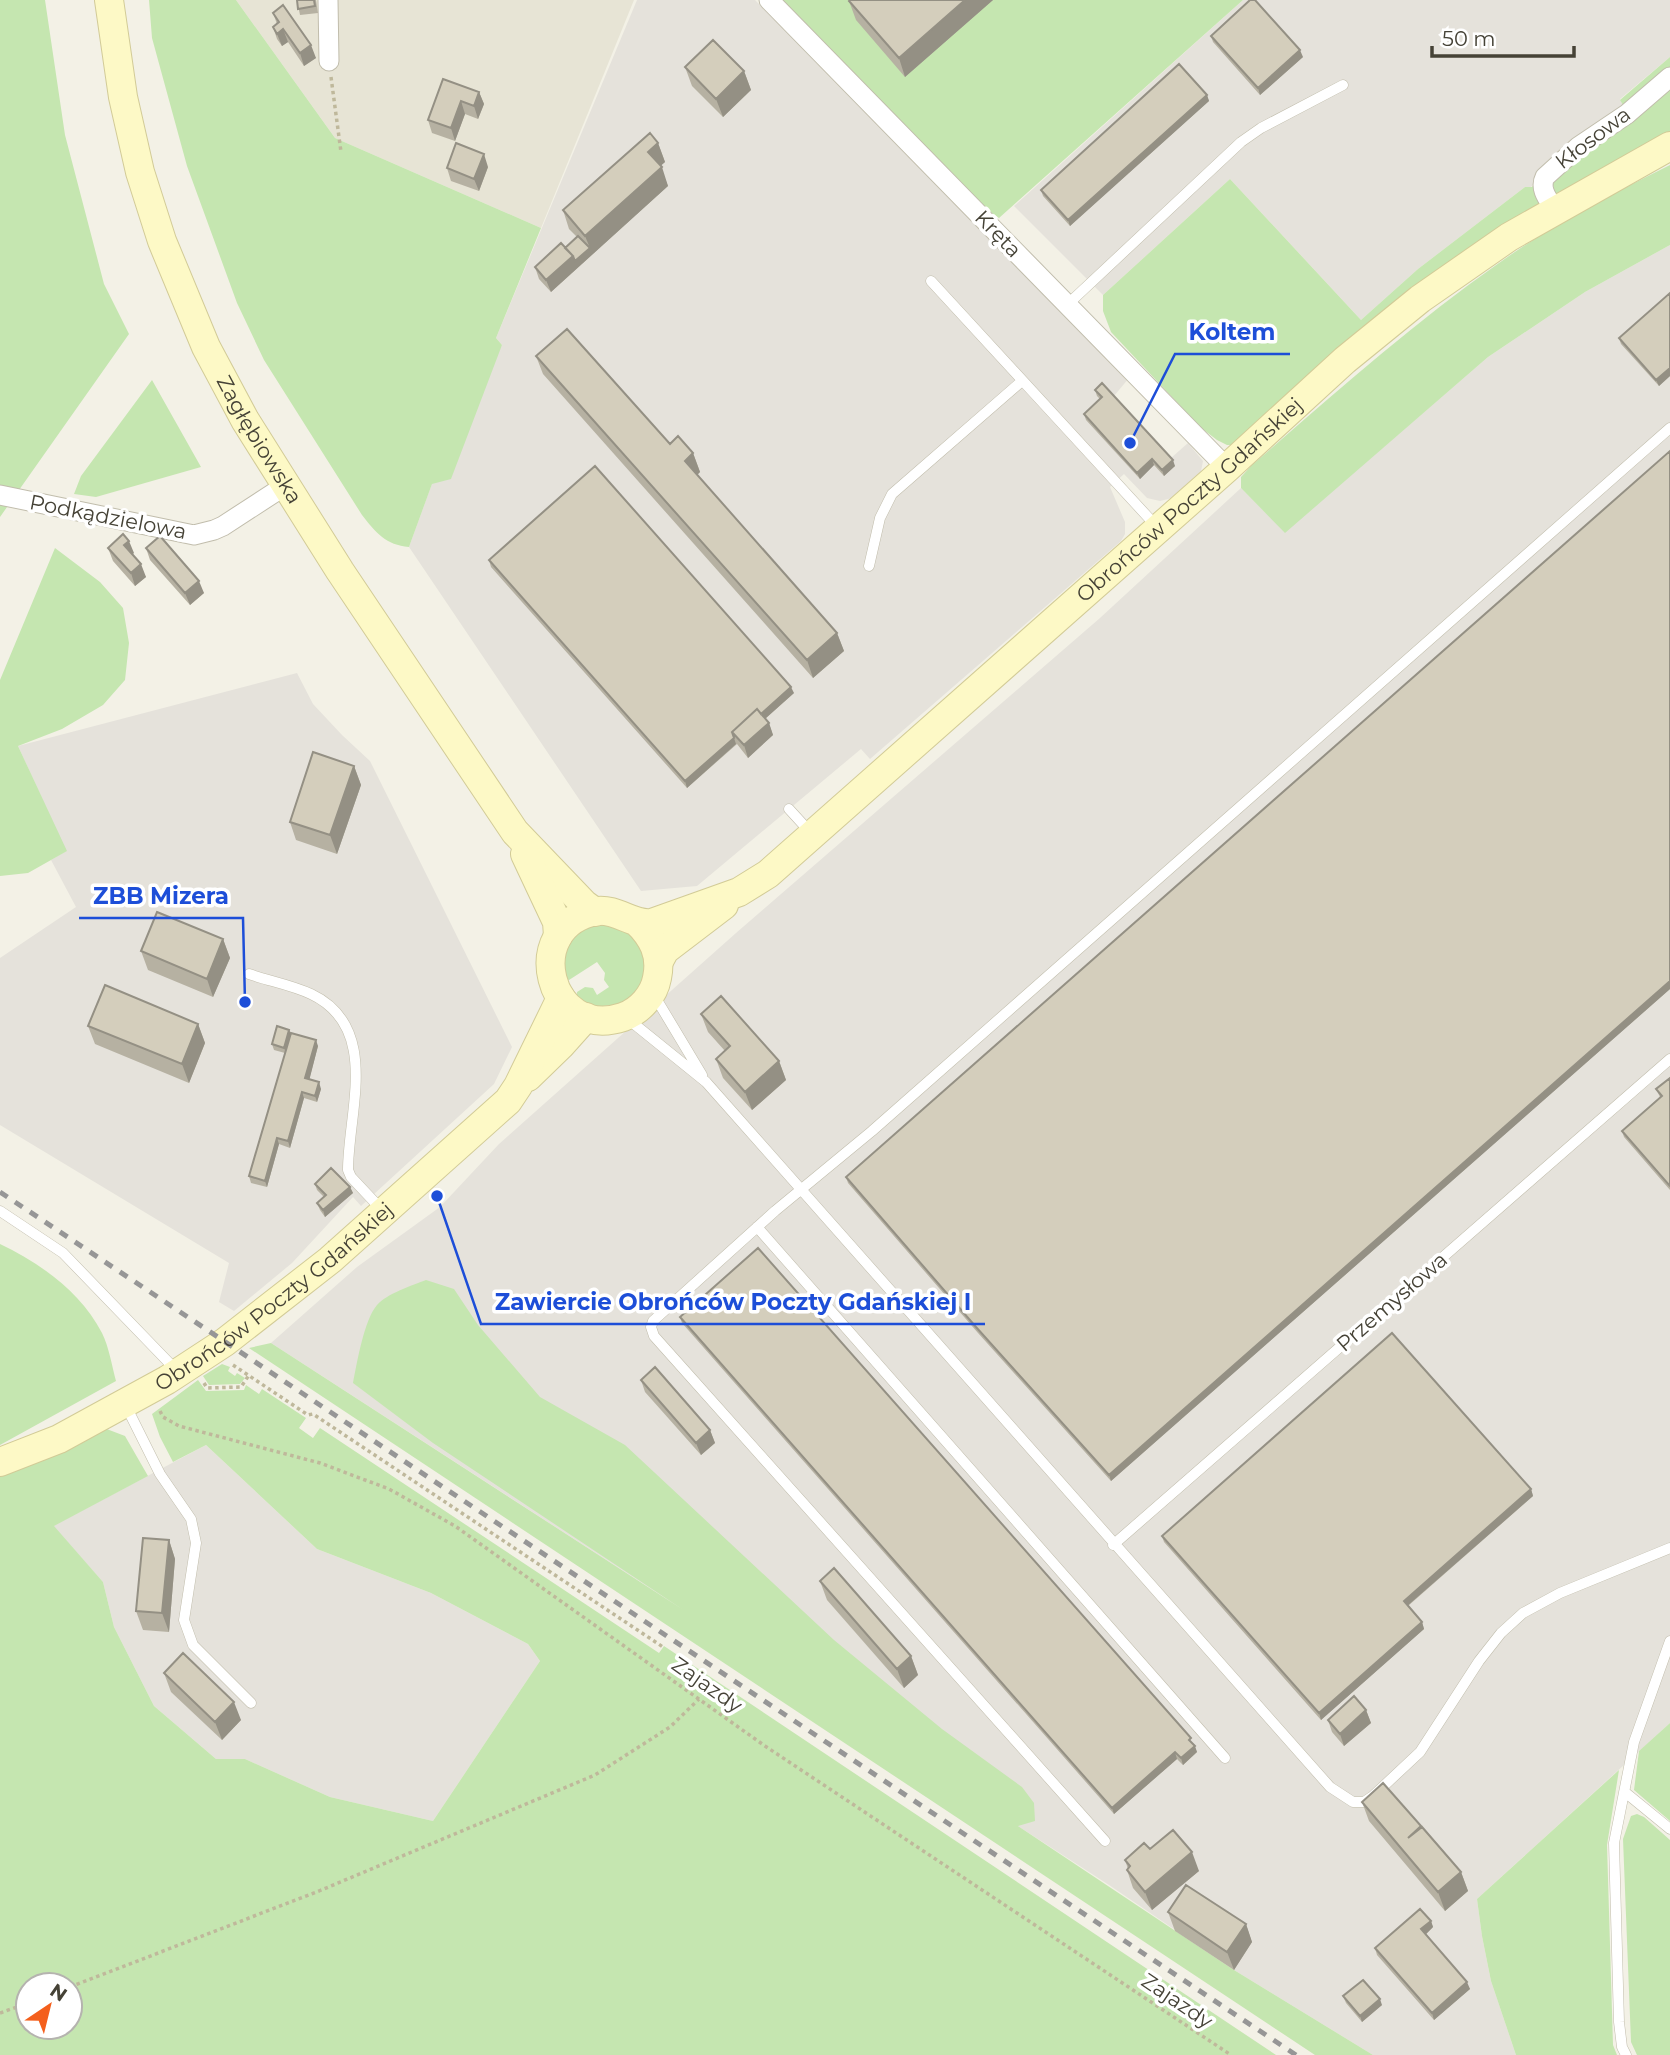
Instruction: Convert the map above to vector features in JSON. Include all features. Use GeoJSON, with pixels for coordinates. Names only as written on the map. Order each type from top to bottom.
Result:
{"type":"FeatureCollection","features":[{"type":"Feature","properties":{"kind":"main road","name":"Zagłębiowska"},"geometry":{"type":"LineString","coordinates":[[109,0],[131,135],[162,241],[206,346],[245,420],[340,571],[515,832],[557,922],[558,936]]}},
{"type":"Feature","properties":{"kind":"main road","name":"Obrońców Poczty Gdańskiej"},"geometry":{"type":"LineString","coordinates":[[657,975],[665,950],[739,892],[768,874],[1227,468],[1345,360],[1420,299],[1508,237],[1670,146]]}},
{"type":"Feature","properties":{"kind":"main road","name":"Zagłębiowska"},"geometry":{"type":"LineString","coordinates":[[515,832],[584,904],[595,912]]}},
{"type":"Feature","properties":{"kind":"main road","name":"Obrońców Poczty Gdańskiej"},"geometry":{"type":"LineString","coordinates":[[636,921],[652,923],[739,892]]}},
{"type":"Feature","properties":{"kind":"main road"},"geometry":{"type":"LineString","coordinates":[[595,912],[622,914],[636,921],[654,943],[657,975],[644,1003],[621,1018],[603,1020],[586,1017],[574,1011],[561,998],[550,974],[552,948],[558,936],[577,918],[595,912]]}},
{"type":"Feature","properties":{"kind":"main road","name":"Obrońców Poczty Gdańskiej"},"geometry":{"type":"LineString","coordinates":[[518,1086],[561,998]]}},
{"type":"Feature","properties":{"kind":"main road","name":"Obrońców Poczty Gdańskiej"},"geometry":{"type":"LineString","coordinates":[[0,1462],[59,1439],[150,1390],[190,1377],[225,1342],[294,1290],[495,1114],[518,1086],[586,1017]]}},
{"type":"Feature","properties":{"kind":"street"},"geometry":{"type":"LineString","coordinates":[[328,0],[329,61]]}},
{"type":"Feature","properties":{"kind":"street","name":"Kręta"},"geometry":{"type":"LineString","coordinates":[[769,0],[1227,468]]}},
{"type":"Feature","properties":{"kind":"street","name":"Kłosowa"},"geometry":{"type":"LineString","coordinates":[[1555,210],[1543,190],[1545,177],[1569,155],[1627,114],[1670,77]]}},
{"type":"Feature","properties":{"kind":"street","name":"Podkądzielowa"},"geometry":{"type":"LineString","coordinates":[[0,495],[194,534],[223,526],[286,485]]}},
{"type":"Feature","properties":{"kind":"lane"},"geometry":{"type":"LineString","coordinates":[[1067,305],[1241,142],[1261,128],[1343,85]]}},
{"type":"Feature","properties":{"kind":"lane"},"geometry":{"type":"LineString","coordinates":[[930,281],[1158,528]]}},
{"type":"Feature","properties":{"kind":"lane"},"geometry":{"type":"LineString","coordinates":[[869,566],[880,517],[892,494],[1022,381]]}},
{"type":"Feature","properties":{"kind":"lane"},"geometry":{"type":"LineString","coordinates":[[1105,1841],[654,1336],[651,1327],[656,1317],[757,1227],[872,1130],[1670,428]]}},
{"type":"Feature","properties":{"kind":"lane"},"geometry":{"type":"LineString","coordinates":[[789,809],[812,835]]}},
{"type":"Feature","properties":{"kind":"lane"},"geometry":{"type":"LineString","coordinates":[[249,974],[311,995],[338,1016],[347,1033],[357,1066],[348,1170],[351,1177],[384,1213]]}},
{"type":"Feature","properties":{"kind":"lane"},"geometry":{"type":"LineString","coordinates":[[657,975],[656,1001],[706,1082]]}},
{"type":"Feature","properties":{"kind":"lane"},"geometry":{"type":"LineString","coordinates":[[621,1018],[632,1021],[706,1082],[1330,1787],[1353,1802],[1364,1802],[1373,1796],[1420,1752],[1479,1661],[1501,1633],[1523,1613],[1560,1592],[1670,1548]]}},
{"type":"Feature","properties":{"kind":"lane","name":"Przemysłowa"},"geometry":{"type":"LineString","coordinates":[[1114,1545],[1670,1059]]}},
{"type":"Feature","properties":{"kind":"lane"},"geometry":{"type":"LineString","coordinates":[[0,1211],[63,1253],[190,1377]]}},
{"type":"Feature","properties":{"kind":"lane"},"geometry":{"type":"LineString","coordinates":[[757,1227],[1225,1758]]}},
{"type":"Feature","properties":{"kind":"lane"},"geometry":{"type":"LineString","coordinates":[[125,1403],[160,1474],[191,1519],[196,1543],[184,1620],[193,1645],[251,1703]]}},
{"type":"Feature","properties":{"kind":"lane"},"geometry":{"type":"LineString","coordinates":[[1626,2055],[1622,2047],[1619,2022],[1614,1843],[1634,1742],[1670,1641]]}},
{"type":"Feature","properties":{"kind":"lane"},"geometry":{"type":"LineString","coordinates":[[1626,1793],[1670,1829]]}},
{"type":"Feature","properties":{"kind":"path"},"geometry":{"type":"LineString","coordinates":[[329,61],[341,152]]}},
{"type":"Feature","properties":{"kind":"path"},"geometry":{"type":"LineString","coordinates":[[229,1362],[308,1415],[313,1414],[663,1647]]}},
{"type":"Feature","properties":{"kind":"path"},"geometry":{"type":"LineString","coordinates":[[190,1377],[207,1388],[241,1387],[249,1375]]}},
{"type":"Feature","properties":{"kind":"path","name":"Zajazdy"},"geometry":{"type":"LineString","coordinates":[[150,1390],[163,1417],[179,1426],[320,1463],[389,1489],[455,1526],[765,1746],[1231,2055]]}},
{"type":"Feature","properties":{"kind":"path"},"geometry":{"type":"LineString","coordinates":[[84,1982],[319,1891],[595,1775],[670,1727],[699,1699]]}},
{"type":"Feature","properties":{"kind":"shaded area"},"geometry":{"type":"Polygon","coordinates":[[[236,0],[634,0],[541,228],[335,138],[236,0]]]}},
{"type":"Feature","properties":{"kind":"shaded area"},"geometry":{"type":"Polygon","coordinates":[[[637,0],[755,0],[1129,378],[1114,396],[1171,458],[1188,443],[1203,461],[1201,471],[1172,498],[1160,501],[1147,498],[1124,474],[1110,487],[1125,522],[1125,534],[1121,541],[870,759],[861,749],[697,886],[641,891],[409,547],[433,481],[502,345],[496,338],[637,0]]]}},
{"type":"Feature","properties":{"kind":"shaded area"},"geometry":{"type":"Polygon","coordinates":[[[1243,0],[1670,0],[1670,57],[1620,99],[1623,105],[1555,158],[1531,187],[1525,187],[1418,269],[1361,320],[1230,179],[1103,295],[1014,206],[1243,0]]]}},
{"type":"Feature","properties":{"kind":"shaded area"},"geometry":{"type":"Polygon","coordinates":[[[1670,245],[1670,1723],[1477,1899],[1491,1981],[1516,2055],[1373,2055],[1234,1970],[1109,1885],[271,1343],[357,1267],[440,1207],[499,1144],[736,933],[1100,618],[1241,488],[1285,532],[1488,357],[1585,292],[1670,245]]]}},
{"type":"Feature","properties":{"kind":"shaded area"},"geometry":{"type":"Polygon","coordinates":[[[297,673],[313,704],[370,761],[512,1047],[494,1084],[361,1206],[353,1197],[292,1263],[234,1311],[219,1302],[229,1263],[0,1125],[0,958],[76,907],[51,860],[66,851],[18,746],[297,673]]]}},
{"type":"Feature","properties":{"kind":"shaded area"},"geometry":{"type":"Polygon","coordinates":[[[206,1445],[317,1549],[431,1593],[528,1644],[540,1661],[433,1821],[330,1797],[245,1759],[216,1759],[154,1706],[114,1627],[103,1582],[53,1526],[206,1445]]]}},
{"type":"Feature","properties":{"kind":"green space"},"geometry":{"type":"Polygon","coordinates":[[[0,0],[45,0],[65,135],[104,284],[129,334],[0,517],[0,0]]]}},
{"type":"Feature","properties":{"kind":"green space"},"geometry":{"type":"Polygon","coordinates":[[[149,0],[236,0],[335,138],[541,228],[496,338],[502,345],[451,479],[432,484],[409,547],[394,544],[382,537],[362,515],[264,360],[237,303],[187,166],[152,38],[149,0]]]}},
{"type":"Feature","properties":{"kind":"green space"},"geometry":{"type":"Polygon","coordinates":[[[780,0],[1243,0],[999,218],[985,208],[780,0]]]}},
{"type":"Feature","properties":{"kind":"green space"},"geometry":{"type":"Polygon","coordinates":[[[1670,57],[1670,70],[1623,105],[1620,100],[1670,57]]]}},
{"type":"Feature","properties":{"kind":"green space"},"geometry":{"type":"Polygon","coordinates":[[[1670,84],[1670,134],[1558,195],[1555,193],[1552,181],[1670,84]]]}},
{"type":"Feature","properties":{"kind":"green space"},"geometry":{"type":"Polygon","coordinates":[[[1670,165],[1670,245],[1585,292],[1488,357],[1285,533],[1241,488],[1241,477],[1252,465],[1435,310],[1519,249],[1561,223],[1670,165]]]}},
{"type":"Feature","properties":{"kind":"green space"},"geometry":{"type":"Polygon","coordinates":[[[1230,179],[1361,320],[1418,269],[1525,187],[1532,187],[1538,179],[1539,207],[1237,445],[1227,445],[1200,427],[1111,332],[1103,311],[1103,295],[1230,179]]]}},
{"type":"Feature","properties":{"kind":"green space"},"geometry":{"type":"Polygon","coordinates":[[[152,380],[201,467],[96,497],[74,494],[81,476],[152,380]]]}},
{"type":"Feature","properties":{"kind":"green space"},"geometry":{"type":"Polygon","coordinates":[[[55,548],[100,582],[123,608],[129,643],[125,680],[103,705],[62,729],[18,746],[67,851],[28,873],[0,876],[0,680],[55,548]]]}},
{"type":"Feature","properties":{"kind":"green space"},"geometry":{"type":"Polygon","coordinates":[[[613,923],[636,937],[647,961],[641,987],[632,997],[621,1004],[594,1007],[577,997],[577,992],[585,987],[593,988],[597,995],[609,987],[604,980],[605,973],[597,962],[569,980],[562,977],[564,948],[584,926],[613,923]]]}},
{"type":"Feature","properties":{"kind":"green space"},"geometry":{"type":"Polygon","coordinates":[[[0,1244],[30,1260],[58,1280],[83,1304],[104,1338],[116,1381],[0,1445],[0,1244]]]}},
{"type":"Feature","properties":{"kind":"green space"},"geometry":{"type":"Polygon","coordinates":[[[426,1280],[454,1289],[478,1325],[540,1397],[625,1445],[834,1640],[942,1729],[1022,1787],[1034,1803],[1035,1821],[1018,1826],[1234,1970],[1373,2055],[1315,2055],[249,1348],[271,1343],[682,1609],[433,1443],[353,1383],[372,1312],[381,1301],[426,1280]]]}},
{"type":"Feature","properties":{"kind":"green space"},"geometry":{"type":"Polygon","coordinates":[[[222,1364],[230,1367],[228,1371],[235,1376],[237,1373],[245,1378],[240,1384],[209,1385],[203,1376],[222,1364]]]}},
{"type":"Feature","properties":{"kind":"green space"},"geometry":{"type":"Polygon","coordinates":[[[198,1380],[206,1391],[244,1390],[246,1385],[259,1394],[262,1389],[306,1418],[299,1428],[313,1438],[320,1428],[659,1653],[664,1646],[1276,2055],[0,2055],[0,1471],[104,1428],[125,1436],[148,1476],[54,1526],[103,1582],[114,1627],[154,1706],[216,1759],[245,1759],[330,1797],[433,1821],[540,1661],[528,1644],[431,1593],[317,1549],[206,1445],[173,1462],[152,1414],[198,1380]]]}},
{"type":"Feature","properties":{"kind":"green space"},"geometry":{"type":"Polygon","coordinates":[[[1670,1723],[1670,1821],[1634,1790],[1639,1751],[1670,1723]]]}},
{"type":"Feature","properties":{"kind":"green space"},"geometry":{"type":"Polygon","coordinates":[[[1619,1770],[1607,1845],[1613,2045],[1617,2055],[1516,2055],[1491,1981],[1477,1899],[1619,1770]]]}},
{"type":"Feature","properties":{"kind":"green space"},"geometry":{"type":"Polygon","coordinates":[[[1637,1814],[1670,1840],[1670,2055],[1637,2055],[1631,2042],[1623,1839],[1631,1816],[1637,1814]]]}},
{"type":"Feature","properties":{"kind":"building"},"geometry":{"type":"Polygon","coordinates":[[[297,0],[314,0],[315,6],[298,9],[297,0]]]}},
{"type":"Feature","properties":{"kind":"building"},"geometry":{"type":"Polygon","coordinates":[[[850,0],[965,0],[899,58],[850,0]]]}},
{"type":"Feature","properties":{"kind":"building"},"geometry":{"type":"Polygon","coordinates":[[[1250,0],[1255,0],[1300,50],[1258,88],[1211,36],[1250,0]]]}},
{"type":"Feature","properties":{"kind":"building"},"geometry":{"type":"Polygon","coordinates":[[[283,5],[311,45],[300,53],[283,29],[277,34],[273,27],[279,22],[273,13],[283,5]]]}},
{"type":"Feature","properties":{"kind":"building"},"geometry":{"type":"Polygon","coordinates":[[[713,40],[744,71],[716,99],[685,67],[713,40]]]}},
{"type":"Feature","properties":{"kind":"building"},"geometry":{"type":"Polygon","coordinates":[[[1179,64],[1207,95],[1068,220],[1041,190],[1179,64]]]}},
{"type":"Feature","properties":{"kind":"building"},"geometry":{"type":"Polygon","coordinates":[[[443,79],[479,92],[474,106],[461,101],[451,128],[428,120],[443,79]]]}},
{"type":"Feature","properties":{"kind":"building"},"geometry":{"type":"Polygon","coordinates":[[[650,133],[658,143],[648,152],[662,167],[585,236],[563,210],[650,133]]]}},
{"type":"Feature","properties":{"kind":"building"},"geometry":{"type":"Polygon","coordinates":[[[456,143],[484,154],[474,179],[447,168],[456,143]]]}},
{"type":"Feature","properties":{"kind":"building"},"geometry":{"type":"Polygon","coordinates":[[[578,236],[590,248],[575,261],[565,248],[578,236]]]}},
{"type":"Feature","properties":{"kind":"building"},"geometry":{"type":"Polygon","coordinates":[[[561,243],[573,256],[546,280],[535,267],[561,243]]]}},
{"type":"Feature","properties":{"kind":"building"},"geometry":{"type":"Polygon","coordinates":[[[1670,293],[1670,368],[1656,380],[1619,338],[1670,293]]]}},
{"type":"Feature","properties":{"kind":"building"},"geometry":{"type":"Polygon","coordinates":[[[567,329],[670,444],[678,436],[693,453],[685,461],[837,633],[807,660],[536,356],[567,329]]]}},
{"type":"Feature","properties":{"kind":"building"},"geometry":{"type":"Polygon","coordinates":[[[1102,383],[1173,460],[1162,470],[1152,459],[1137,473],[1084,414],[1102,397],[1095,390],[1102,383]]]}},
{"type":"Feature","properties":{"kind":"building"},"geometry":{"type":"Polygon","coordinates":[[[1670,451],[1670,981],[1109,1475],[846,1177],[1670,451]]]}},
{"type":"Feature","properties":{"kind":"building"},"geometry":{"type":"Polygon","coordinates":[[[595,466],[791,687],[761,714],[757,709],[732,732],[734,738],[685,781],[489,560],[595,466]]]}},
{"type":"Feature","properties":{"kind":"building"},"geometry":{"type":"Polygon","coordinates":[[[123,534],[129,541],[124,545],[141,564],[131,573],[108,548],[123,534]]]}},
{"type":"Feature","properties":{"kind":"building"},"geometry":{"type":"Polygon","coordinates":[[[160,536],[199,581],[185,593],[146,548],[160,536]]]}},
{"type":"Feature","properties":{"kind":"building"},"geometry":{"type":"Polygon","coordinates":[[[757,709],[769,723],[744,745],[732,732],[757,709]]]}},
{"type":"Feature","properties":{"kind":"building"},"geometry":{"type":"Polygon","coordinates":[[[313,752],[354,766],[330,835],[290,822],[313,752]]]}},
{"type":"Feature","properties":{"kind":"building"},"geometry":{"type":"Polygon","coordinates":[[[157,912],[223,939],[207,979],[141,951],[157,912]]]}},
{"type":"Feature","properties":{"kind":"building"},"geometry":{"type":"Polygon","coordinates":[[[105,985],[198,1024],[182,1064],[88,1026],[105,985]]]}},
{"type":"Feature","properties":{"kind":"building"},"geometry":{"type":"Polygon","coordinates":[[[721,996],[779,1061],[745,1092],[716,1059],[730,1046],[701,1014],[721,996]]]}},
{"type":"Feature","properties":{"kind":"building"},"geometry":{"type":"Polygon","coordinates":[[[277,1026],[289,1030],[284,1048],[272,1044],[277,1026]]]}},
{"type":"Feature","properties":{"kind":"building"},"geometry":{"type":"Polygon","coordinates":[[[291,1033],[316,1040],[305,1078],[319,1082],[315,1096],[302,1092],[288,1141],[277,1138],[265,1181],[249,1176],[291,1033]]]}},
{"type":"Feature","properties":{"kind":"building"},"geometry":{"type":"Polygon","coordinates":[[[1670,1078],[1670,1186],[1622,1131],[1662,1096],[1656,1089],[1670,1078]]]}},
{"type":"Feature","properties":{"kind":"building"},"geometry":{"type":"Polygon","coordinates":[[[331,1168],[350,1187],[323,1210],[317,1203],[326,1195],[315,1184],[331,1168]]]}},
{"type":"Feature","properties":{"kind":"building"},"geometry":{"type":"Polygon","coordinates":[[[758,1248],[1191,1738],[1189,1740],[1195,1746],[1181,1758],[1175,1752],[1112,1808],[680,1317],[758,1248]]]}},
{"type":"Feature","properties":{"kind":"building"},"geometry":{"type":"Polygon","coordinates":[[[1392,1333],[1531,1489],[1404,1601],[1422,1622],[1319,1713],[1162,1536],[1392,1333]]]}},
{"type":"Feature","properties":{"kind":"building"},"geometry":{"type":"Polygon","coordinates":[[[655,1367],[710,1430],[696,1443],[641,1380],[655,1367]]]}},
{"type":"Feature","properties":{"kind":"building"},"geometry":{"type":"Polygon","coordinates":[[[143,1538],[169,1540],[162,1613],[136,1611],[143,1538]]]}},
{"type":"Feature","properties":{"kind":"building"},"geometry":{"type":"Polygon","coordinates":[[[834,1568],[911,1656],[897,1669],[820,1581],[834,1568]]]}},
{"type":"Feature","properties":{"kind":"building"},"geometry":{"type":"Polygon","coordinates":[[[183,1653],[234,1702],[215,1722],[164,1673],[183,1653]]]}},
{"type":"Feature","properties":{"kind":"building"},"geometry":{"type":"Polygon","coordinates":[[[1354,1696],[1366,1710],[1340,1734],[1328,1720],[1354,1696]]]}},
{"type":"Feature","properties":{"kind":"building"},"geometry":{"type":"Polygon","coordinates":[[[1383,1783],[1421,1826],[1408,1838],[1422,1827],[1461,1872],[1438,1892],[1362,1802],[1383,1783]]]}},
{"type":"Feature","properties":{"kind":"building"},"geometry":{"type":"Polygon","coordinates":[[[1173,1830],[1192,1852],[1145,1892],[1127,1870],[1130,1866],[1125,1860],[1144,1843],[1150,1849],[1173,1830]]]}},
{"type":"Feature","properties":{"kind":"building"},"geometry":{"type":"Polygon","coordinates":[[[1186,1885],[1246,1924],[1227,1952],[1168,1912],[1186,1885]]]}},
{"type":"Feature","properties":{"kind":"building"},"geometry":{"type":"Polygon","coordinates":[[[1420,1909],[1431,1921],[1421,1929],[1467,1982],[1432,2013],[1375,1948],[1420,1909]]]}},
{"type":"Feature","properties":{"kind":"building"},"geometry":{"type":"Polygon","coordinates":[[[1363,1980],[1380,1999],[1360,2016],[1343,1996],[1363,1980]]]}},
{"type":"Feature","properties":{"kind":"railway"},"geometry":{"type":"LineString","coordinates":[[0,1192],[1296,2055]]}},
{"type":"Feature","properties":{"kind":"place","name":"Koltem"},"geometry":{"type":"Point","coordinates":[1130,443]}},
{"type":"Feature","properties":{"kind":"place","name":"ZBB Mizera"},"geometry":{"type":"Point","coordinates":[245,1002]}},
{"type":"Feature","properties":{"kind":"place","name":"Zawiercie Obrońców Poczty Gdańskiej I"},"geometry":{"type":"Point","coordinates":[437,1196]}}]}
